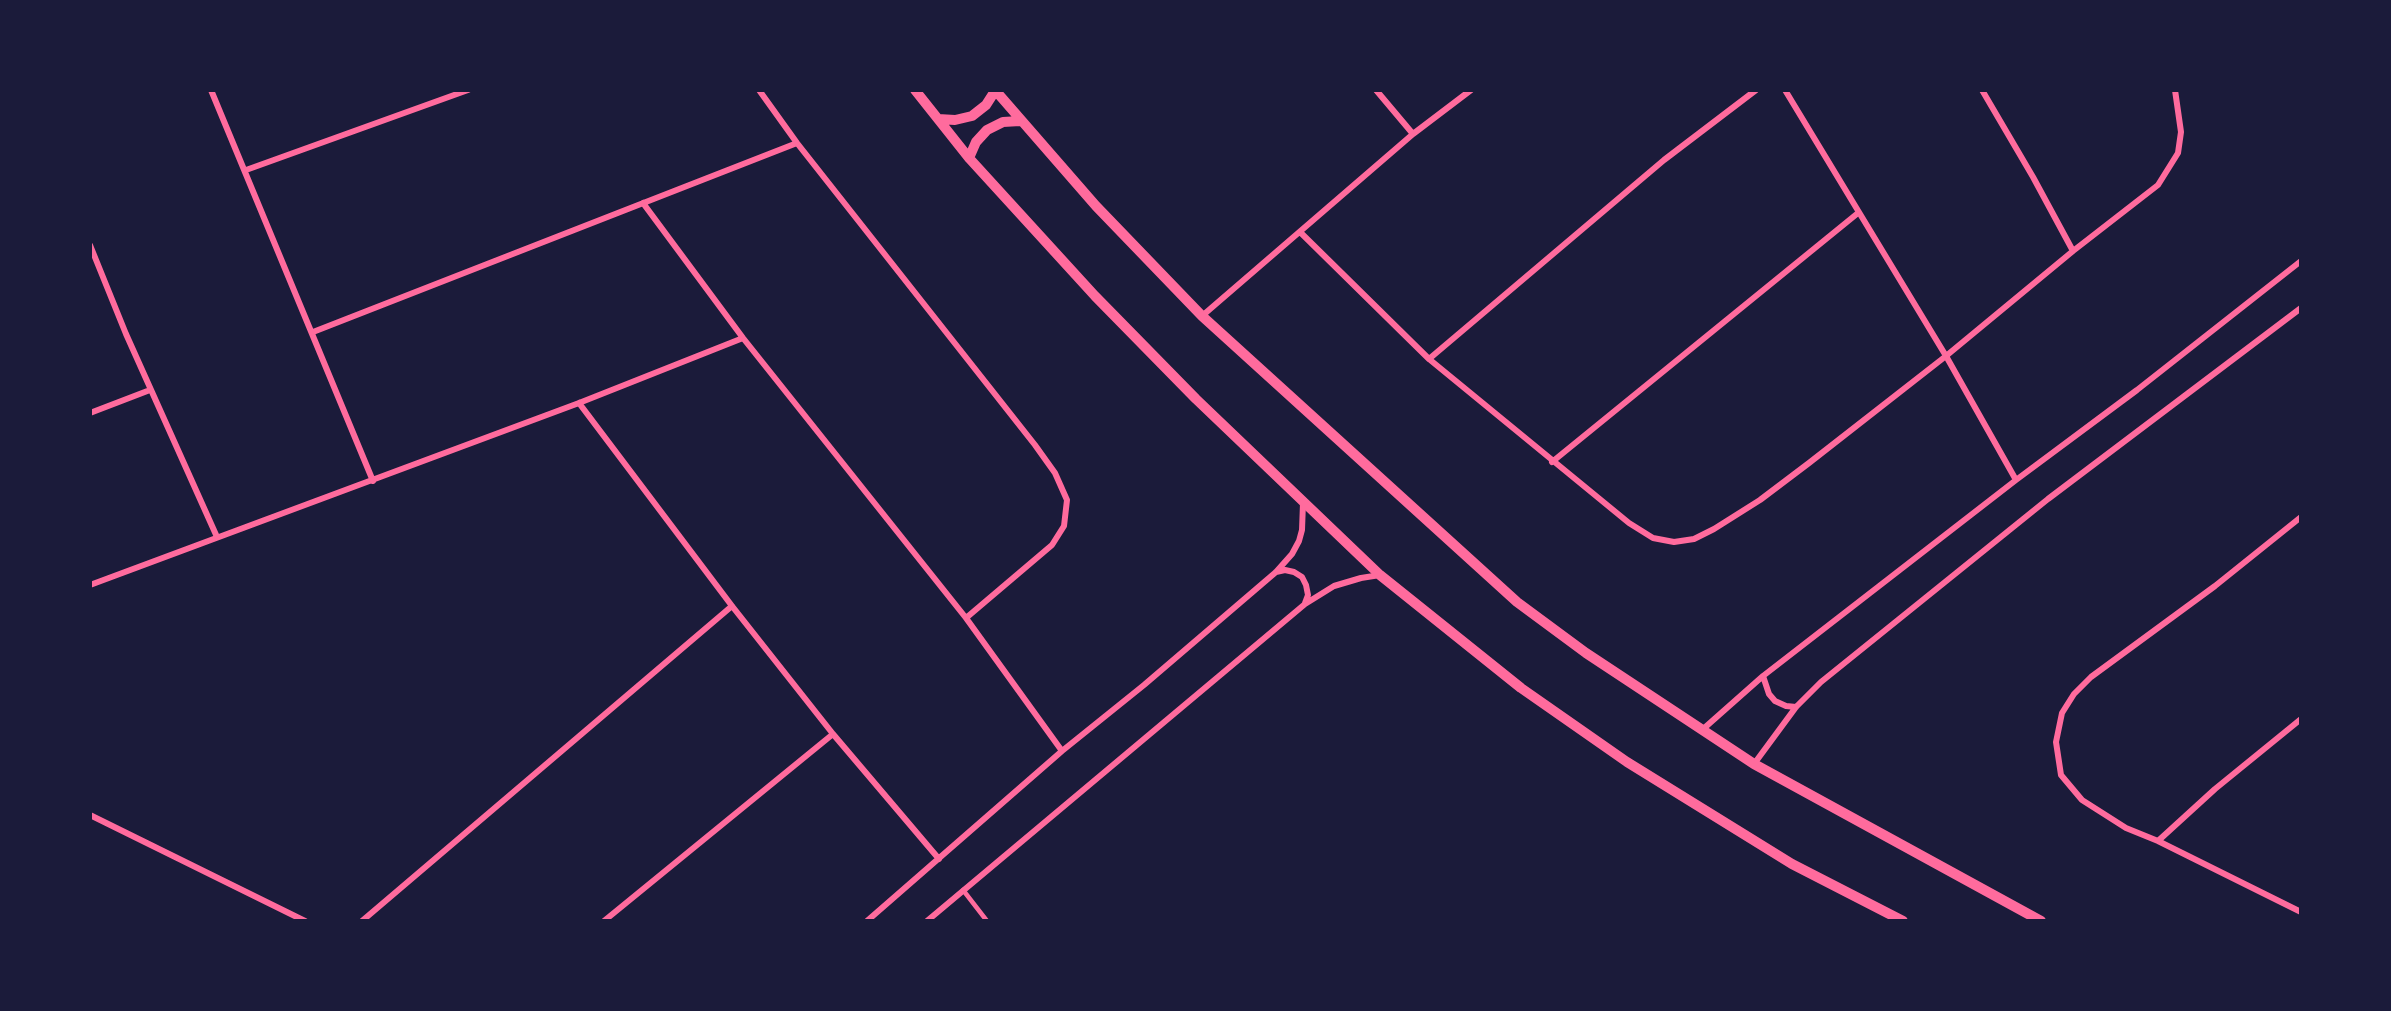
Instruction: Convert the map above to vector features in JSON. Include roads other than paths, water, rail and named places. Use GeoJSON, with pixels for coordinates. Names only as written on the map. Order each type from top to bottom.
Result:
{"type":"FeatureCollection","features":[{"type":"Feature","properties":{"kind":"street"},"geometry":{"type":"LineString","coordinates":[[211,90],[373,481]]}},
{"type":"Feature","properties":{"kind":"street"},"geometry":{"type":"LineString","coordinates":[[246,170],[468,90]]}},
{"type":"Feature","properties":{"kind":"street"},"geometry":{"type":"LineString","coordinates":[[759,90],[797,143],[1035,445],[1055,473],[1067,500],[1064,526],[1052,545],[966,618]]}},
{"type":"Feature","properties":{"kind":"street"},"geometry":{"type":"LineString","coordinates":[[915,90],[969,158],[1095,297],[1303,503],[1380,575],[1521,688],[1627,762],[1792,864],[1903,921]]}},
{"type":"Feature","properties":{"kind":"street"},"geometry":{"type":"LineString","coordinates":[[938,119],[955,120],[972,116],[986,105],[995,90],[1096,206],[1202,316],[1517,602],[1586,653],[1754,764],[2041,921]]}},
{"type":"Feature","properties":{"kind":"street"},"geometry":{"type":"LineString","coordinates":[[1376,90],[1413,134]]}},
{"type":"Feature","properties":{"kind":"street"},"geometry":{"type":"LineString","coordinates":[[1202,316],[1413,134],[1471,90]]}},
{"type":"Feature","properties":{"kind":"street"},"geometry":{"type":"LineString","coordinates":[[1428,359],[1603,210],[1756,90]]}},
{"type":"Feature","properties":{"kind":"street"},"geometry":{"type":"LineString","coordinates":[[1785,90],[1946,356],[2016,480]]}},
{"type":"Feature","properties":{"kind":"street"},"geometry":{"type":"LineString","coordinates":[[1982,90],[2073,251]]}},
{"type":"Feature","properties":{"kind":"street"},"geometry":{"type":"LineString","coordinates":[[1300,232],[1428,359],[1629,523],[1653,538],[1674,542],[1694,539],[1760,500],[1946,356],[2073,251],[2158,185],[2178,153],[2181,132],[2175,90]]}},
{"type":"Feature","properties":{"kind":"street"},"geometry":{"type":"LineString","coordinates":[[969,158],[976,142],[987,130],[1003,122],[1020,121]]}},
{"type":"Feature","properties":{"kind":"street"},"geometry":{"type":"LineString","coordinates":[[313,332],[797,143]]}},
{"type":"Feature","properties":{"kind":"street"},"geometry":{"type":"LineString","coordinates":[[643,203],[743,338],[966,618],[1062,751]]}},
{"type":"Feature","properties":{"kind":"street"},"geometry":{"type":"LineString","coordinates":[[1552,462],[1858,213]]}},
{"type":"Feature","properties":{"kind":"street"},"geometry":{"type":"LineString","coordinates":[[90,246],[150,390],[217,537]]}},
{"type":"Feature","properties":{"kind":"street"},"geometry":{"type":"LineString","coordinates":[[1702,731],[1763,676],[2016,480],[2137,390],[2301,261]]}},
{"type":"Feature","properties":{"kind":"street"},"geometry":{"type":"LineString","coordinates":[[1754,764],[1796,707],[1821,682],[2038,507],[2301,308]]}},
{"type":"Feature","properties":{"kind":"street"},"geometry":{"type":"LineString","coordinates":[[90,585],[373,481],[743,338]]}},
{"type":"Feature","properties":{"kind":"street"},"geometry":{"type":"LineString","coordinates":[[90,413],[150,390]]}},
{"type":"Feature","properties":{"kind":"street"},"geometry":{"type":"LineString","coordinates":[[579,403],[732,606],[833,734],[939,859]]}},
{"type":"Feature","properties":{"kind":"street"},"geometry":{"type":"LineString","coordinates":[[867,921],[1062,751],[1144,685],[1276,572],[1292,554],[1299,541],[1302,530],[1303,503]]}},
{"type":"Feature","properties":{"kind":"street"},"geometry":{"type":"LineString","coordinates":[[2301,517],[2215,586],[2091,677],[2074,694],[2062,713],[2056,742],[2061,775],[2082,801],[2126,828],[2158,841],[2301,912]]}},
{"type":"Feature","properties":{"kind":"street"},"geometry":{"type":"LineString","coordinates":[[1276,572],[1285,570],[1302,577],[1308,595],[1305,604]]}},
{"type":"Feature","properties":{"kind":"street"},"geometry":{"type":"LineString","coordinates":[[927,921],[1305,604],[1334,586],[1380,575]]}},
{"type":"Feature","properties":{"kind":"street"},"geometry":{"type":"LineString","coordinates":[[362,921],[732,606]]}},
{"type":"Feature","properties":{"kind":"street"},"geometry":{"type":"LineString","coordinates":[[1763,676],[1769,694],[1775,700],[1786,706],[1796,707]]}},
{"type":"Feature","properties":{"kind":"street"},"geometry":{"type":"LineString","coordinates":[[2158,841],[2216,789],[2301,720]]}},
{"type":"Feature","properties":{"kind":"street"},"geometry":{"type":"LineString","coordinates":[[604,921],[833,734]]}},
{"type":"Feature","properties":{"kind":"street"},"geometry":{"type":"LineString","coordinates":[[90,815],[304,921]]}},
{"type":"Feature","properties":{"kind":"lane"},"geometry":{"type":"LineString","coordinates":[[963,890],[987,921]]}}]}
